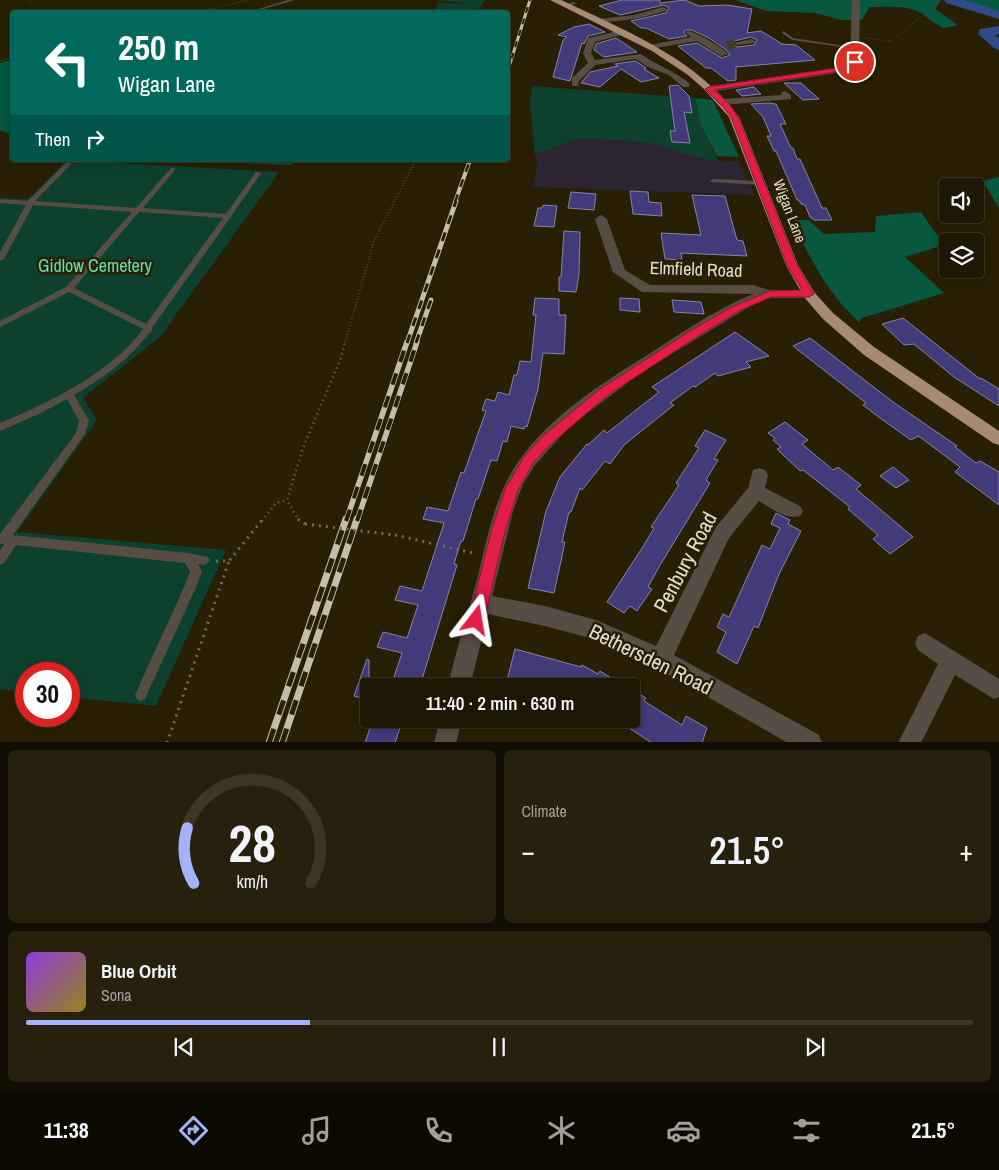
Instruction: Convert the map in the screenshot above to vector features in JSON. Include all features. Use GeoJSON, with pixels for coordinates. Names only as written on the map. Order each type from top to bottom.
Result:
{"type":"FeatureCollection","features":[{"type":"Feature","properties":{"kind":"highway","name":"Wigan Lane"},"geometry":{"type":"LineString","coordinates":[[560,2],[650,47],[709,89],[723,102],[734,117],[792,265],[809,294],[828,316],[869,351],[999,439]]}},
{"type":"Feature","properties":{"kind":"street"},"geometry":{"type":"LineString","coordinates":[[709,89],[844,69],[853,65],[855,62],[857,37],[856,0]]}},
{"type":"Feature","properties":{"kind":"street"},"geometry":{"type":"LineString","coordinates":[[599,21],[635,17],[664,9]]}},
{"type":"Feature","properties":{"kind":"street"},"geometry":{"type":"LineString","coordinates":[[592,63],[588,53],[591,40],[622,32]]}},
{"type":"Feature","properties":{"kind":"street"},"geometry":{"type":"LineString","coordinates":[[689,32],[724,54]]}},
{"type":"Feature","properties":{"kind":"street"},"geometry":{"type":"LineString","coordinates":[[650,47],[699,38]]}},
{"type":"Feature","properties":{"kind":"street"},"geometry":{"type":"LineString","coordinates":[[738,43],[751,41]]}},
{"type":"Feature","properties":{"kind":"street"},"geometry":{"type":"LineString","coordinates":[[712,47],[727,45]]}},
{"type":"Feature","properties":{"kind":"street"},"geometry":{"type":"LineString","coordinates":[[575,84],[575,80],[592,63],[638,56],[651,65],[672,73],[686,86]]}},
{"type":"Feature","properties":{"kind":"street"},"geometry":{"type":"LineString","coordinates":[[723,102],[788,97],[784,94]]}},
{"type":"Feature","properties":{"kind":"street","name":"Elmfield Road"},"geometry":{"type":"LineString","coordinates":[[601,219],[619,272],[647,289],[753,289],[770,294]]}},
{"type":"Feature","properties":{"kind":"street"},"geometry":{"type":"LineString","coordinates":[[461,678],[492,557],[512,489],[530,458],[548,438],[604,392],[735,309],[770,294],[809,294]]}},
{"type":"Feature","properties":{"kind":"street","name":"Penbury Road"},"geometry":{"type":"LineString","coordinates":[[661,659],[722,534],[758,483],[794,511]]}},
{"type":"Feature","properties":{"kind":"street","name":"Bethersden Road"},"geometry":{"type":"LineString","coordinates":[[481,603],[545,616],[596,630],[661,659],[811,742]]}},
{"type":"Feature","properties":{"kind":"street"},"geometry":{"type":"LineString","coordinates":[[925,643],[994,688]]}},
{"type":"Feature","properties":{"kind":"street"},"geometry":{"type":"LineString","coordinates":[[909,742],[951,660]]}},
{"type":"Feature","properties":{"kind":"street"},"geometry":{"type":"LineString","coordinates":[[445,742],[449,728]]}},
{"type":"Feature","properties":{"kind":"lane"},"geometry":{"type":"LineString","coordinates":[[257,10],[293,0]]}},
{"type":"Feature","properties":{"kind":"lane"},"geometry":{"type":"LineString","coordinates":[[560,2],[574,3]]}},
{"type":"Feature","properties":{"kind":"lane"},"geometry":{"type":"LineString","coordinates":[[784,32],[792,39],[856,48]]}},
{"type":"Feature","properties":{"kind":"lane"},"geometry":{"type":"LineString","coordinates":[[0,259],[31,202],[70,162]]}},
{"type":"Feature","properties":{"kind":"lane"},"geometry":{"type":"LineString","coordinates":[[0,324],[69,289],[173,169]]}},
{"type":"Feature","properties":{"kind":"lane"},"geometry":{"type":"LineString","coordinates":[[0,427],[69,395],[120,360],[149,329],[258,173]]}},
{"type":"Feature","properties":{"kind":"lane"},"geometry":{"type":"LineString","coordinates":[[711,174],[714,184],[760,183]]}},
{"type":"Feature","properties":{"kind":"lane"},"geometry":{"type":"LineString","coordinates":[[0,201],[229,216]]}},
{"type":"Feature","properties":{"kind":"lane"},"geometry":{"type":"LineString","coordinates":[[69,289],[149,329]]}},
{"type":"Feature","properties":{"kind":"lane"},"geometry":{"type":"LineString","coordinates":[[0,560],[6,540],[80,434],[84,421],[69,395]]}},
{"type":"Feature","properties":{"kind":"lane"},"geometry":{"type":"LineString","coordinates":[[6,540],[204,560]]}},
{"type":"Feature","properties":{"kind":"lane"},"geometry":{"type":"LineString","coordinates":[[141,696],[191,585],[196,570],[188,558]]}},
{"type":"Feature","properties":{"kind":"path"},"geometry":{"type":"LineString","coordinates":[[206,10],[249,0]]}},
{"type":"Feature","properties":{"kind":"path"},"geometry":{"type":"LineString","coordinates":[[857,37],[892,41],[919,18]]}},
{"type":"Feature","properties":{"kind":"path"},"geometry":{"type":"LineString","coordinates":[[415,162],[374,241],[341,358],[303,448],[287,500],[292,510],[301,522],[305,524],[395,535],[492,557]]}},
{"type":"Feature","properties":{"kind":"path"},"geometry":{"type":"LineString","coordinates":[[167,742],[229,561],[276,503],[287,500]]}},
{"type":"Feature","properties":{"kind":"path"},"geometry":{"type":"LineString","coordinates":[[204,560],[229,561]]}},
{"type":"Feature","properties":{"kind":"shaded area"},"geometry":{"type":"Polygon","coordinates":[[[574,140],[633,141],[668,146],[703,159],[739,162],[755,195],[533,187],[538,164],[535,155],[574,140]]]}},
{"type":"Feature","properties":{"kind":"green space"},"geometry":{"type":"Polygon","coordinates":[[[435,0],[485,0],[478,10],[434,10],[438,3],[474,4],[435,0]]]}},
{"type":"Feature","properties":{"kind":"green space"},"geometry":{"type":"Polygon","coordinates":[[[735,0],[941,0],[935,9],[958,25],[944,28],[916,10],[904,8],[870,7],[862,20],[842,20],[815,13],[766,11],[735,0]]]}},
{"type":"Feature","properties":{"kind":"green space"},"geometry":{"type":"Polygon","coordinates":[[[958,0],[999,0],[999,13],[995,12],[958,0]]]}},
{"type":"Feature","properties":{"kind":"green space"},"geometry":{"type":"Polygon","coordinates":[[[10,60],[10,134],[0,130],[0,63],[10,60]]]}},
{"type":"Feature","properties":{"kind":"green space"},"geometry":{"type":"Polygon","coordinates":[[[532,86],[695,98],[701,125],[719,162],[688,155],[659,145],[633,141],[584,139],[574,140],[535,155],[530,104],[532,86]]]}},
{"type":"Feature","properties":{"kind":"green space"},"geometry":{"type":"Polygon","coordinates":[[[695,98],[713,100],[739,157],[717,156],[701,125],[695,98]]]}},
{"type":"Feature","properties":{"kind":"green space","name":"Gidlow Cemetery"},"geometry":{"type":"Polygon","coordinates":[[[66,162],[103,162],[279,172],[160,337],[83,398],[97,420],[17,532],[226,550],[156,706],[80,698],[80,662],[15,662],[15,691],[0,689],[0,198],[28,199],[66,162]]]}},
{"type":"Feature","properties":{"kind":"green space"},"geometry":{"type":"Polygon","coordinates":[[[222,162],[293,162],[292,165],[222,162]]]}},
{"type":"Feature","properties":{"kind":"green space"},"geometry":{"type":"Polygon","coordinates":[[[999,177],[999,207],[984,183],[984,181],[999,177]]]}},
{"type":"Feature","properties":{"kind":"green space"},"geometry":{"type":"Polygon","coordinates":[[[921,212],[939,238],[939,247],[905,257],[944,293],[862,318],[859,322],[837,299],[820,275],[792,220],[809,220],[824,234],[875,232],[876,216],[921,212]]]}},
{"type":"Feature","properties":{"kind":"building"},"geometry":{"type":"Polygon","coordinates":[[[622,0],[660,0],[660,3],[685,0],[699,6],[727,5],[752,9],[747,33],[761,31],[782,44],[796,45],[815,60],[736,67],[736,80],[728,81],[711,68],[706,68],[678,46],[697,43],[722,58],[730,55],[709,38],[692,30],[685,30],[684,33],[687,36],[669,39],[646,28],[641,28],[631,21],[666,13],[669,8],[664,5],[620,15],[599,6],[622,0]],[[751,37],[734,41],[732,44],[738,47],[754,45],[757,40],[751,37]]]}},
{"type":"Feature","properties":{"kind":"building"},"geometry":{"type":"Polygon","coordinates":[[[589,24],[605,32],[588,36],[584,44],[582,43],[570,81],[553,77],[563,40],[567,37],[558,35],[574,27],[589,24]]]}},
{"type":"Feature","properties":{"kind":"building"},"geometry":{"type":"Polygon","coordinates":[[[616,38],[637,52],[604,57],[594,50],[596,44],[616,38]]]}},
{"type":"Feature","properties":{"kind":"building"},"geometry":{"type":"Polygon","coordinates":[[[636,61],[646,68],[644,69],[659,78],[641,82],[621,69],[600,87],[581,83],[590,72],[618,66],[615,64],[636,61]]]}},
{"type":"Feature","properties":{"kind":"building"},"geometry":{"type":"Polygon","coordinates":[[[784,83],[801,83],[819,99],[803,100],[784,83]]]}},
{"type":"Feature","properties":{"kind":"building"},"geometry":{"type":"Polygon","coordinates":[[[678,85],[689,96],[692,113],[684,112],[690,143],[672,142],[670,131],[675,131],[669,86],[678,85]]]}},
{"type":"Feature","properties":{"kind":"building"},"geometry":{"type":"Polygon","coordinates":[[[754,87],[761,94],[742,96],[736,90],[754,87]]]}},
{"type":"Feature","properties":{"kind":"building"},"geometry":{"type":"Polygon","coordinates":[[[751,104],[776,104],[786,124],[780,124],[791,148],[793,148],[797,159],[800,159],[822,208],[826,208],[832,220],[814,220],[810,217],[805,205],[797,200],[776,151],[774,151],[767,136],[771,136],[763,117],[751,104]]]}},
{"type":"Feature","properties":{"kind":"building"},"geometry":{"type":"Polygon","coordinates":[[[630,191],[648,192],[649,202],[661,203],[662,216],[633,214],[630,191]]]}},
{"type":"Feature","properties":{"kind":"building"},"geometry":{"type":"Polygon","coordinates":[[[571,192],[596,194],[594,210],[568,208],[571,192]]]}},
{"type":"Feature","properties":{"kind":"building"},"geometry":{"type":"Polygon","coordinates":[[[692,195],[725,196],[737,240],[743,241],[747,256],[681,253],[682,260],[665,259],[661,233],[701,235],[692,195]]]}},
{"type":"Feature","properties":{"kind":"building"},"geometry":{"type":"Polygon","coordinates":[[[543,205],[557,206],[554,227],[534,226],[538,208],[542,208],[543,205]]]}},
{"type":"Feature","properties":{"kind":"building"},"geometry":{"type":"Polygon","coordinates":[[[564,231],[580,232],[579,274],[576,292],[559,291],[564,231]]]}},
{"type":"Feature","properties":{"kind":"building"},"geometry":{"type":"Polygon","coordinates":[[[535,298],[559,299],[559,315],[566,315],[564,354],[543,353],[538,389],[527,427],[525,426],[524,429],[511,426],[507,442],[503,441],[497,461],[491,460],[463,541],[461,541],[454,564],[457,565],[422,678],[394,678],[402,653],[377,647],[383,632],[407,638],[418,605],[395,600],[400,586],[422,591],[444,523],[423,519],[427,507],[448,511],[461,472],[464,473],[486,411],[482,410],[486,399],[495,401],[498,392],[509,395],[520,361],[531,362],[536,315],[533,315],[535,298]]]}},
{"type":"Feature","properties":{"kind":"building"},"geometry":{"type":"Polygon","coordinates":[[[620,298],[639,299],[640,312],[620,310],[620,298]]]}},
{"type":"Feature","properties":{"kind":"building"},"geometry":{"type":"Polygon","coordinates":[[[672,300],[701,302],[704,314],[674,312],[672,300]]]}},
{"type":"Feature","properties":{"kind":"building"},"geometry":{"type":"Polygon","coordinates":[[[903,318],[980,379],[999,389],[999,406],[954,377],[914,344],[904,345],[882,324],[903,318]]]}},
{"type":"Feature","properties":{"kind":"building"},"geometry":{"type":"Polygon","coordinates":[[[735,332],[769,356],[746,362],[751,367],[718,376],[715,373],[695,387],[693,386],[670,403],[674,405],[624,445],[610,464],[605,461],[582,490],[580,488],[571,512],[569,512],[562,542],[565,542],[554,593],[528,588],[546,511],[560,477],[587,444],[604,430],[607,433],[659,392],[652,387],[735,332]]]}},
{"type":"Feature","properties":{"kind":"building"},"geometry":{"type":"Polygon","coordinates":[[[810,338],[893,402],[957,446],[955,447],[976,463],[980,461],[999,472],[999,505],[955,472],[960,467],[920,437],[918,436],[911,440],[880,418],[863,405],[866,403],[793,346],[810,338]]]}},
{"type":"Feature","properties":{"kind":"building"},"geometry":{"type":"Polygon","coordinates":[[[785,422],[808,440],[802,444],[833,470],[838,467],[861,485],[856,489],[913,537],[890,554],[873,539],[878,535],[848,509],[850,507],[803,470],[800,471],[777,449],[781,447],[773,440],[775,438],[768,433],[785,422]]]}},
{"type":"Feature","properties":{"kind":"building"},"geometry":{"type":"Polygon","coordinates":[[[705,430],[726,440],[714,459],[718,460],[706,480],[710,483],[648,587],[652,589],[637,611],[630,606],[624,613],[607,602],[654,528],[651,527],[679,485],[676,483],[699,448],[695,446],[705,430]]]}},
{"type":"Feature","properties":{"kind":"building"},"geometry":{"type":"Polygon","coordinates":[[[893,467],[909,480],[896,488],[880,476],[893,467]]]}},
{"type":"Feature","properties":{"kind":"building"},"geometry":{"type":"Polygon","coordinates":[[[776,513],[790,520],[788,524],[801,531],[779,574],[758,628],[754,626],[737,664],[717,652],[726,632],[717,627],[723,614],[729,617],[762,545],[770,549],[780,528],[771,524],[776,513]]]}},
{"type":"Feature","properties":{"kind":"building"},"geometry":{"type":"Polygon","coordinates":[[[515,649],[581,667],[582,665],[598,674],[600,671],[611,678],[508,678],[515,649]]]}},
{"type":"Feature","properties":{"kind":"building"},"geometry":{"type":"Polygon","coordinates":[[[367,659],[369,660],[369,678],[360,678],[367,659]]]}},
{"type":"Feature","properties":{"kind":"building"},"geometry":{"type":"Polygon","coordinates":[[[360,679],[360,698],[354,696],[360,679]]]}},
{"type":"Feature","properties":{"kind":"building"},"geometry":{"type":"Polygon","coordinates":[[[640,694],[646,698],[644,701],[682,725],[686,716],[707,728],[702,742],[650,742],[629,728],[640,728],[640,694]]]}},
{"type":"Feature","properties":{"kind":"building"},"geometry":{"type":"Polygon","coordinates":[[[370,728],[400,728],[395,742],[365,742],[370,728]]]}},
{"type":"Feature","properties":{"kind":"waterway"},"geometry":{"type":"LineString","coordinates":[[951,0],[999,15]]}},
{"type":"Feature","properties":{"kind":"waterway"},"geometry":{"type":"LineString","coordinates":[[999,30],[985,32],[999,45]]}},
{"type":"Feature","properties":{"kind":"tunnel"},"geometry":{"type":"LineString","coordinates":[[727,45],[738,43]]}},
{"type":"Feature","properties":{"kind":"railway"},"geometry":{"type":"LineString","coordinates":[[510,64],[530,0]]}},
{"type":"Feature","properties":{"kind":"railway"},"geometry":{"type":"LineString","coordinates":[[455,202],[469,162]]}},
{"type":"Feature","properties":{"kind":"railway"},"geometry":{"type":"LineString","coordinates":[[407,343],[456,201]]}},
{"type":"Feature","properties":{"kind":"railway"},"geometry":{"type":"LineString","coordinates":[[416,343],[431,300]]}},
{"type":"Feature","properties":{"kind":"railway"},"geometry":{"type":"LineString","coordinates":[[346,521],[407,342]]}},
{"type":"Feature","properties":{"kind":"railway"},"geometry":{"type":"LineString","coordinates":[[357,521],[417,342]]}},
{"type":"Feature","properties":{"kind":"railway"},"geometry":{"type":"LineString","coordinates":[[269,742],[346,519]]}},
{"type":"Feature","properties":{"kind":"railway"},"geometry":{"type":"LineString","coordinates":[[282,742],[357,519]]}},
{"type":"Feature","properties":{"kind":"route"},"geometry":{"type":"LineString","coordinates":[[476,620],[498,532],[512,489],[530,458],[548,438],[604,392],[694,333],[735,309],[770,294],[809,294],[792,265],[734,117],[727,106],[709,89],[844,69],[855,62]]}}]}
